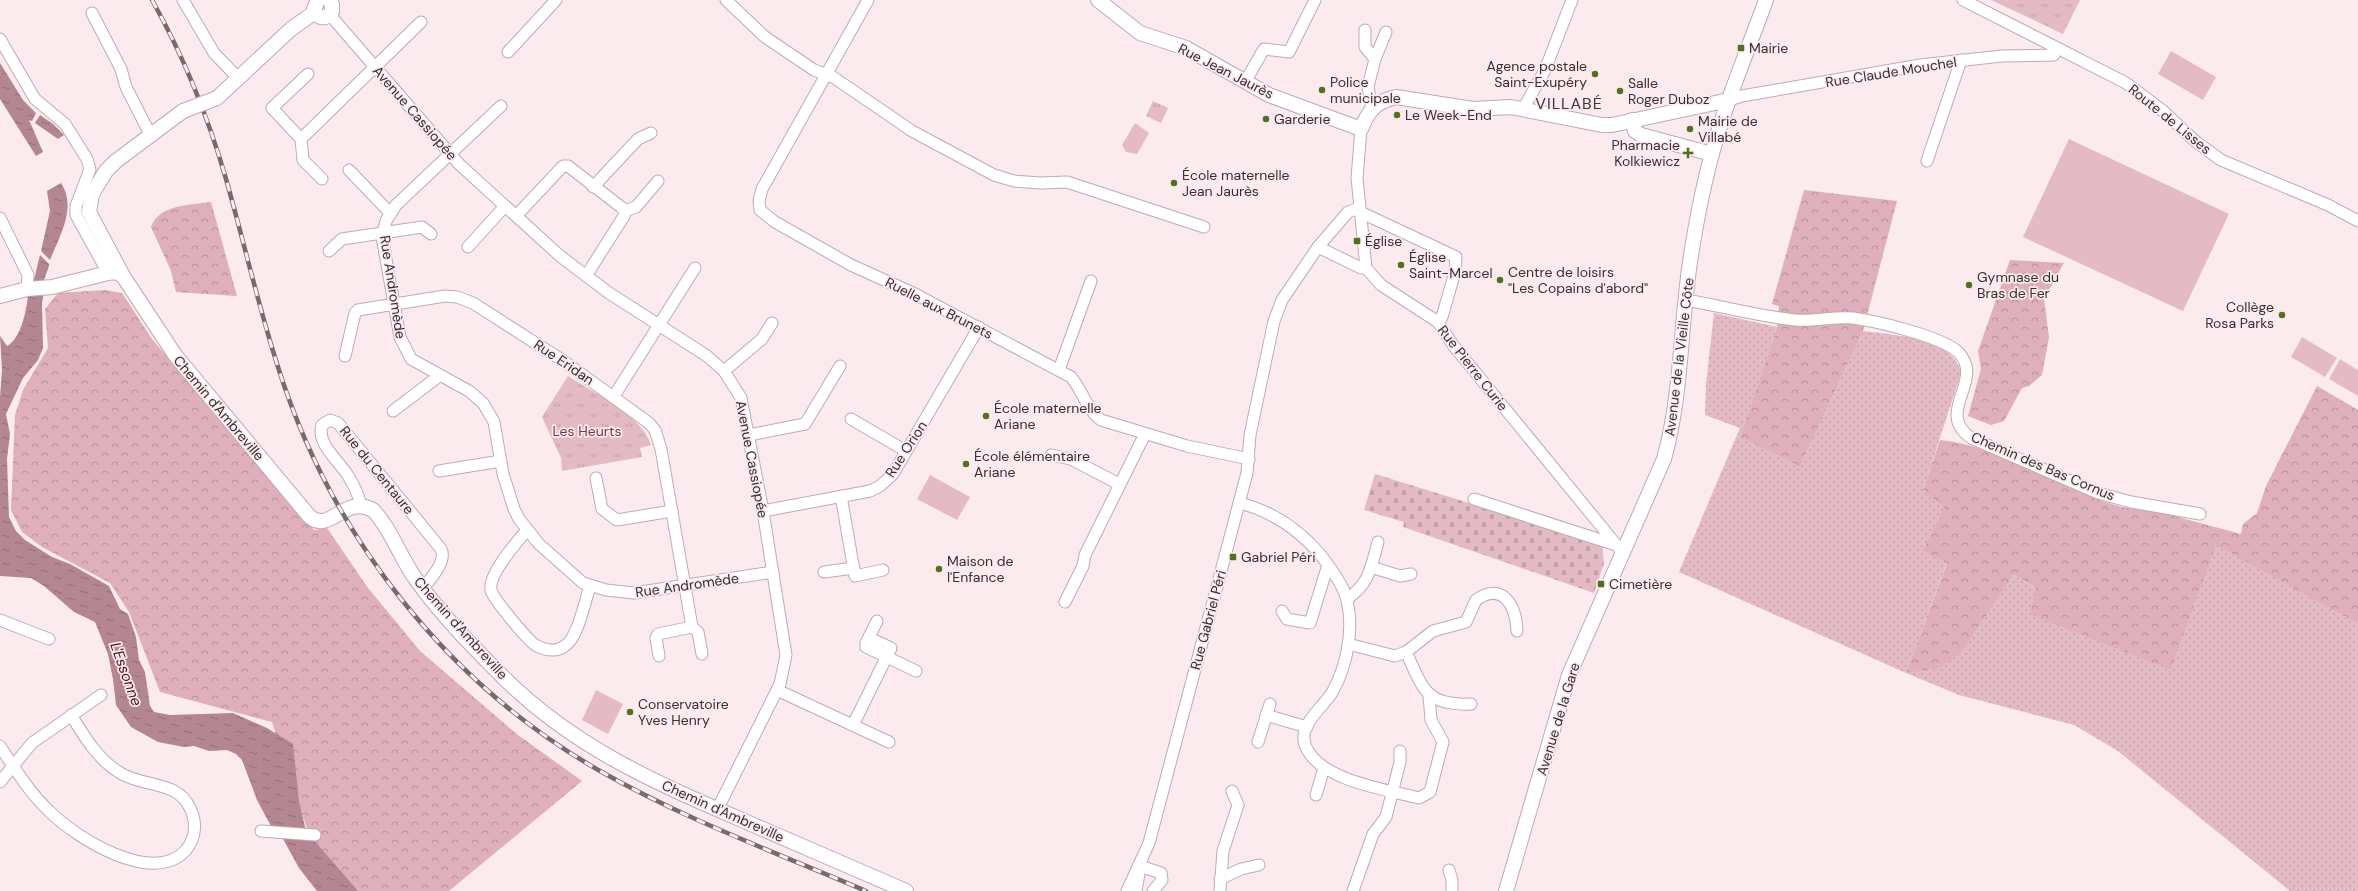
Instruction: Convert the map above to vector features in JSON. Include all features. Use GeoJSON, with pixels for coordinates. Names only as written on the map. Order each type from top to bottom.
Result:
{"type":"FeatureCollection","features":[{"type":"Feature","properties":{"kind":"street"},"geometry":{"type":"LineString","coordinates":[[183,0],[214,53],[239,79]]}},
{"type":"Feature","properties":{"kind":"street"},"geometry":{"type":"LineString","coordinates":[[92,13],[121,69],[126,87],[151,136],[183,111],[217,98],[316,6],[322,18],[330,15],[333,7],[329,0]]}},
{"type":"Feature","properties":{"kind":"street"},"geometry":{"type":"LineString","coordinates":[[508,52],[556,0]]}},
{"type":"Feature","properties":{"kind":"street"},"geometry":{"type":"LineString","coordinates":[[726,0],[765,37],[814,70],[827,76],[833,76],[912,131],[994,175],[1014,181],[1041,183],[1067,182],[1204,227]]}},
{"type":"Feature","properties":{"kind":"street"},"geometry":{"type":"LineString","coordinates":[[827,76],[868,0]]}},
{"type":"Feature","properties":{"kind":"street","name":"Rue Jean Jaurès"},"geometry":{"type":"LineString","coordinates":[[1098,0],[1140,33],[1186,48],[1269,95],[1361,129]]}},
{"type":"Feature","properties":{"kind":"street"},"geometry":{"type":"LineString","coordinates":[[1245,82],[1264,49],[1289,52],[1315,0]]}},
{"type":"Feature","properties":{"kind":"street"},"geometry":{"type":"LineString","coordinates":[[1523,109],[1545,70],[1572,0]]}},
{"type":"Feature","properties":{"kind":"street","name":"Avenue de la Vieille Côte"},"geometry":{"type":"LineString","coordinates":[[1619,549],[1664,459],[1670,439],[1692,249],[1712,154],[1729,100],[1766,0]]}},
{"type":"Feature","properties":{"kind":"street","name":"Route de Lisses"},"geometry":{"type":"LineString","coordinates":[[1962,0],[2126,83],[2157,106],[2195,141],[2221,160],[2358,221]]}},
{"type":"Feature","properties":{"kind":"street","name":"Route de Lisses"},"geometry":{"type":"LineString","coordinates":[[1973,0],[2132,79],[2157,98],[2203,138],[2237,160],[2334,201],[2358,214]]}},
{"type":"Feature","properties":{"kind":"street","name":"Avenue Cassiopée"},"geometry":{"type":"LineString","coordinates":[[330,15],[450,154],[505,206],[586,276],[609,293],[707,356],[724,371],[741,398],[763,511],[786,655],[785,669],[777,690],[717,810]]}},
{"type":"Feature","properties":{"kind":"street"},"geometry":{"type":"LineString","coordinates":[[301,139],[421,22]]}},
{"type":"Feature","properties":{"kind":"street"},"geometry":{"type":"LineString","coordinates":[[1366,30],[1365,46],[1375,59]]}},
{"type":"Feature","properties":{"kind":"street"},"geometry":{"type":"LineString","coordinates":[[1372,108],[1368,87],[1375,59],[1386,32]]}},
{"type":"Feature","properties":{"kind":"street"},"geometry":{"type":"LineString","coordinates":[[0,39],[35,99],[65,124],[87,159],[90,169],[76,206],[76,215],[108,273]]}},
{"type":"Feature","properties":{"kind":"street","name":"Rue Claude Mouchel"},"geometry":{"type":"LineString","coordinates":[[1729,100],[1742,96],[1961,60],[2035,54],[2054,55]]}},
{"type":"Feature","properties":{"kind":"street"},"geometry":{"type":"LineString","coordinates":[[1927,161],[1961,60]]}},
{"type":"Feature","properties":{"kind":"street"},"geometry":{"type":"LineString","coordinates":[[308,74],[272,108],[301,139],[303,160],[322,179]]}},
{"type":"Feature","properties":{"kind":"street","name":"Ruelle aux Brunets"},"geometry":{"type":"LineString","coordinates":[[827,76],[762,189],[759,201],[760,210],[775,222],[851,265],[978,327],[1071,377],[1078,385],[1092,413],[1101,420],[1187,446],[1249,459]]}},
{"type":"Feature","properties":{"kind":"street"},"geometry":{"type":"LineString","coordinates":[[1318,247],[1361,268],[1366,268],[1357,178],[1361,129],[1372,108],[1388,99],[1396,97],[1473,109],[1512,107],[1602,125],[1612,125],[1710,106],[1729,100]]}},
{"type":"Feature","properties":{"kind":"street","name":"Rue Andromède"},"geometry":{"type":"LineString","coordinates":[[501,106],[396,205],[390,213],[383,233],[400,337],[406,352],[411,359],[439,376],[470,391],[488,410],[494,422],[501,461],[514,509],[527,530],[565,569],[590,586],[617,592],[634,593],[685,587],[773,572]]}},
{"type":"Feature","properties":{"kind":"street"},"geometry":{"type":"LineString","coordinates":[[1632,120],[1635,131],[1641,135],[1712,154]]}},
{"type":"Feature","properties":{"kind":"street"},"geometry":{"type":"LineString","coordinates":[[593,187],[638,139],[651,133]]}},
{"type":"Feature","properties":{"kind":"street","name":"Chemin d'Ambreville"},"geometry":{"type":"LineString","coordinates":[[151,136],[106,171],[98,183],[89,207],[91,217],[123,276],[175,355],[311,518],[318,522],[325,521],[356,504],[373,510],[378,515],[402,558],[423,588],[486,660],[547,717],[618,764],[717,810],[906,891]]}},
{"type":"Feature","properties":{"kind":"street"},"geometry":{"type":"LineString","coordinates":[[516,216],[563,166],[568,166],[625,211]]}},
{"type":"Feature","properties":{"kind":"street"},"geometry":{"type":"LineString","coordinates":[[349,170],[390,213]]}},
{"type":"Feature","properties":{"kind":"street"},"geometry":{"type":"LineString","coordinates":[[625,211],[636,207],[658,181]]}},
{"type":"Feature","properties":{"kind":"street"},"geometry":{"type":"LineString","coordinates":[[468,247],[505,206]]}},
{"type":"Feature","properties":{"kind":"street"},"geometry":{"type":"LineString","coordinates":[[1360,210],[1456,258],[1455,272],[1442,317],[1438,322]]}},
{"type":"Feature","properties":{"kind":"street","name":"Rue Gabriel Péri"},"geometry":{"type":"LineString","coordinates":[[1127,891],[1140,866],[1149,843],[1239,503],[1249,459],[1249,440],[1274,321],[1282,300],[1318,247],[1348,212],[1360,210]]}},
{"type":"Feature","properties":{"kind":"street"},"geometry":{"type":"LineString","coordinates":[[586,276],[624,216],[625,211]]}},
{"type":"Feature","properties":{"kind":"street"},"geometry":{"type":"LineString","coordinates":[[0,218],[28,275],[26,289]]}},
{"type":"Feature","properties":{"kind":"street"},"geometry":{"type":"LineString","coordinates":[[329,251],[342,239],[422,227],[431,234]]}},
{"type":"Feature","properties":{"kind":"street"},"geometry":{"type":"LineString","coordinates":[[614,396],[695,268]]}},
{"type":"Feature","properties":{"kind":"street","name":"Rue Pierre Curie"},"geometry":{"type":"LineString","coordinates":[[1366,268],[1381,285],[1438,322],[1454,345],[1619,549]]}},
{"type":"Feature","properties":{"kind":"street"},"geometry":{"type":"LineString","coordinates":[[0,296],[26,289],[52,287],[108,273],[116,272],[123,276]]}},
{"type":"Feature","properties":{"kind":"street"},"geometry":{"type":"LineString","coordinates":[[1059,370],[1091,281]]}},
{"type":"Feature","properties":{"kind":"street","name":"Rue Eridan"},"geometry":{"type":"LineString","coordinates":[[345,356],[356,311],[445,296],[465,299],[614,396],[645,418],[655,430],[661,448],[692,627],[698,632],[702,654]]}},
{"type":"Feature","properties":{"kind":"street","name":"Chemin des Bas Cornus"},"geometry":{"type":"LineString","coordinates":[[1685,300],[1797,320],[1853,318],[1930,338],[1953,348],[1965,362],[1967,379],[1956,414],[1963,431],[1971,438],[2098,493],[2131,502],[2200,514]]}},
{"type":"Feature","properties":{"kind":"street"},"geometry":{"type":"LineString","coordinates":[[724,371],[762,339],[772,323]]}},
{"type":"Feature","properties":{"kind":"street","name":"Rue Orion"},"geometry":{"type":"LineString","coordinates":[[763,511],[870,491],[880,486],[893,474],[978,327]]}},
{"type":"Feature","properties":{"kind":"street"},"geometry":{"type":"LineString","coordinates":[[749,435],[805,424],[840,366]]}},
{"type":"Feature","properties":{"kind":"street"},"geometry":{"type":"LineString","coordinates":[[392,411],[439,376]]}},
{"type":"Feature","properties":{"kind":"street","name":"Rue du Centaure"},"geometry":{"type":"LineString","coordinates":[[361,505],[347,474],[326,447],[322,437],[322,425],[330,420],[338,423],[442,552],[441,563],[423,588]]}},
{"type":"Feature","properties":{"kind":"street"},"geometry":{"type":"LineString","coordinates":[[851,420],[906,451]]}},
{"type":"Feature","properties":{"kind":"street"},"geometry":{"type":"LineString","coordinates":[[1065,602],[1119,484],[1145,434]]}},
{"type":"Feature","properties":{"kind":"street"},"geometry":{"type":"LineString","coordinates":[[1051,455],[1071,459],[1119,484]]}},
{"type":"Feature","properties":{"kind":"street"},"geometry":{"type":"LineString","coordinates":[[439,472],[501,461]]}},
{"type":"Feature","properties":{"kind":"street"},"geometry":{"type":"LineString","coordinates":[[596,478],[602,509],[617,520],[672,511]]}},
{"type":"Feature","properties":{"kind":"street"},"geometry":{"type":"LineString","coordinates":[[841,496],[855,576],[883,570]]}},
{"type":"Feature","properties":{"kind":"street"},"geometry":{"type":"LineString","coordinates":[[1474,499],[1619,549]]}},
{"type":"Feature","properties":{"kind":"street"},"geometry":{"type":"LineString","coordinates":[[1239,503],[1268,512],[1289,523],[1306,538],[1328,565],[1347,599],[1350,630],[1342,671],[1332,692],[1307,727],[1304,737],[1308,751],[1324,768],[1336,775],[1420,798],[1430,792],[1443,742],[1431,720],[1429,696],[1414,672],[1406,652]]}},
{"type":"Feature","properties":{"kind":"street"},"geometry":{"type":"LineString","coordinates":[[527,530],[494,575],[491,589],[498,603],[536,646],[552,651],[566,646],[574,637],[590,586]]}},
{"type":"Feature","properties":{"kind":"street"},"geometry":{"type":"LineString","coordinates":[[1347,599],[1360,589],[1369,577],[1378,542]]}},
{"type":"Feature","properties":{"kind":"street","name":"Avenue de la Gare"},"geometry":{"type":"LineString","coordinates":[[1506,891],[1569,675],[1619,549]]}},
{"type":"Feature","properties":{"kind":"street"},"geometry":{"type":"LineString","coordinates":[[1282,611],[1287,619],[1310,623],[1328,565]]}},
{"type":"Feature","properties":{"kind":"street"},"geometry":{"type":"LineString","coordinates":[[1371,567],[1400,576],[1411,574]]}},
{"type":"Feature","properties":{"kind":"street"},"geometry":{"type":"LineString","coordinates":[[824,572],[854,568]]}},
{"type":"Feature","properties":{"kind":"street"},"geometry":{"type":"LineString","coordinates":[[1348,644],[1395,656],[1406,652],[1416,642],[1438,628],[1466,622],[1476,600],[1496,592],[1505,595],[1508,599],[1517,622],[1517,631]]}},
{"type":"Feature","properties":{"kind":"street"},"geometry":{"type":"LineString","coordinates":[[0,620],[49,639]]}},
{"type":"Feature","properties":{"kind":"street"},"geometry":{"type":"LineString","coordinates":[[853,725],[891,648],[869,638],[877,621]]}},
{"type":"Feature","properties":{"kind":"street"},"geometry":{"type":"LineString","coordinates":[[659,656],[656,638],[658,634],[692,627]]}},
{"type":"Feature","properties":{"kind":"street"},"geometry":{"type":"LineString","coordinates":[[886,657],[916,671]]}},
{"type":"Feature","properties":{"kind":"street"},"geometry":{"type":"LineString","coordinates":[[777,690],[889,742]]}},
{"type":"Feature","properties":{"kind":"street"},"geometry":{"type":"LineString","coordinates":[[0,782],[32,742],[101,696]]}},
{"type":"Feature","properties":{"kind":"street"},"geometry":{"type":"LineString","coordinates":[[1429,696],[1452,704],[1472,704]]}},
{"type":"Feature","properties":{"kind":"street"},"geometry":{"type":"LineString","coordinates":[[1258,742],[1270,704]]}},
{"type":"Feature","properties":{"kind":"street"},"geometry":{"type":"LineString","coordinates":[[0,746],[12,766],[48,811],[74,832],[102,848],[134,860],[151,864],[164,863],[182,854],[192,840],[194,832],[195,821],[187,801],[174,790],[133,779],[110,766],[92,747],[71,715]]}},
{"type":"Feature","properties":{"kind":"street"},"geometry":{"type":"LineString","coordinates":[[1266,715],[1307,727]]}},
{"type":"Feature","properties":{"kind":"street"},"geometry":{"type":"LineString","coordinates":[[1353,891],[1373,834],[1386,817],[1400,762],[1400,751]]}},
{"type":"Feature","properties":{"kind":"street"},"geometry":{"type":"LineString","coordinates":[[1316,795],[1324,768]]}},
{"type":"Feature","properties":{"kind":"street"},"geometry":{"type":"LineString","coordinates":[[1220,891],[1223,851],[1238,805],[1232,791]]}},
{"type":"Feature","properties":{"kind":"street"},"geometry":{"type":"LineString","coordinates":[[260,831],[315,835]]}},
{"type":"Feature","properties":{"kind":"street"},"geometry":{"type":"LineString","coordinates":[[1220,880],[1241,869],[1259,865]]}},
{"type":"Feature","properties":{"kind":"street"},"geometry":{"type":"LineString","coordinates":[[1136,891],[1140,866],[1162,873],[1162,880],[1154,891]]}},
{"type":"Feature","properties":{"kind":"street"},"geometry":{"type":"LineString","coordinates":[[1449,870],[1452,880],[1452,891]]}},
{"type":"Feature","properties":{"kind":"green space"},"geometry":{"type":"Polygon","coordinates":[[[1991,0],[2080,0],[2063,34],[1991,0]]]}},
{"type":"Feature","properties":{"kind":"green space"},"geometry":{"type":"Polygon","coordinates":[[[2171,51],[2216,77],[2203,100],[2158,74],[2171,51]]]}},
{"type":"Feature","properties":{"kind":"green space"},"geometry":{"type":"Polygon","coordinates":[[[1153,101],[1168,108],[1161,123],[1146,116],[1153,101]]]}},
{"type":"Feature","properties":{"kind":"green space"},"geometry":{"type":"Polygon","coordinates":[[[1135,123],[1149,133],[1137,154],[1126,152],[1122,145],[1135,123]]]}},
{"type":"Feature","properties":{"kind":"green space"},"geometry":{"type":"Polygon","coordinates":[[[2069,139],[2229,214],[2183,311],[2023,237],[2069,139]]]}},
{"type":"Feature","properties":{"kind":"green space"},"geometry":{"type":"Polygon","coordinates":[[[1804,190],[1897,201],[1863,331],[1800,467],[1740,437],[1777,327],[1779,306],[1772,304],[1804,190]]]}},
{"type":"Feature","properties":{"kind":"green space"},"geometry":{"type":"Polygon","coordinates":[[[211,202],[237,296],[176,292],[171,271],[151,227],[155,219],[168,210],[185,205],[211,202]]]}},
{"type":"Feature","properties":{"kind":"green space"},"geometry":{"type":"Polygon","coordinates":[[[2010,260],[2064,263],[2044,299],[2049,337],[2042,375],[2029,386],[2022,388],[2004,421],[1991,425],[1968,416],[1981,369],[1978,351],[2010,260]]]}},
{"type":"Feature","properties":{"kind":"green space"},"geometry":{"type":"Polygon","coordinates":[[[105,290],[122,293],[152,339],[314,530],[327,528],[368,588],[420,651],[518,735],[582,781],[449,891],[347,891],[315,853],[272,722],[160,692],[129,612],[110,583],[42,547],[22,532],[11,510],[15,415],[23,390],[48,348],[45,309],[58,293],[105,290]]]}},
{"type":"Feature","properties":{"kind":"green space"},"geometry":{"type":"Polygon","coordinates":[[[1714,313],[1777,327],[1740,437],[1800,467],[1863,331],[1890,334],[1920,340],[1935,345],[1947,352],[1956,361],[1961,373],[1923,490],[1944,508],[1947,562],[1906,673],[1679,572],[1740,428],[1705,415],[1706,384],[1714,313]]]}},
{"type":"Feature","properties":{"kind":"green space"},"geometry":{"type":"Polygon","coordinates":[[[2302,337],[2337,358],[2325,377],[2291,357],[2302,337]]]}},
{"type":"Feature","properties":{"kind":"green space"},"geometry":{"type":"Polygon","coordinates":[[[2340,359],[2358,370],[2358,396],[2329,379],[2340,359]]]}},
{"type":"Feature","properties":{"kind":"green space","name":"Les Heurts"},"geometry":{"type":"Polygon","coordinates":[[[568,376],[603,397],[638,424],[646,434],[651,445],[640,448],[642,457],[562,471],[561,458],[542,417],[568,376]]]}},
{"type":"Feature","properties":{"kind":"green space"},"geometry":{"type":"Polygon","coordinates":[[[2317,386],[2358,410],[2358,624],[2216,545],[2171,670],[2030,614],[2036,588],[2014,575],[1961,653],[1939,668],[1906,673],[1947,563],[1923,551],[1944,508],[1923,490],[1940,440],[1960,443],[2001,456],[2022,464],[2102,501],[2121,507],[2159,512],[2241,534],[2243,524],[2257,513],[2266,486],[2317,386]]]}},
{"type":"Feature","properties":{"kind":"green space"},"geometry":{"type":"Polygon","coordinates":[[[1375,474],[1602,544],[1604,563],[1594,593],[1403,527],[1404,522],[1364,510],[1375,474]]]}},
{"type":"Feature","properties":{"kind":"green space"},"geometry":{"type":"Polygon","coordinates":[[[930,475],[970,497],[957,520],[917,499],[930,475]]]}},
{"type":"Feature","properties":{"kind":"green space"},"geometry":{"type":"Polygon","coordinates":[[[2216,544],[2358,624],[2358,891],[2290,891],[2118,751],[2074,725],[1959,695],[1906,673],[1961,653],[2014,575],[2171,670],[2216,544]]]}},
{"type":"Feature","properties":{"kind":"green space"},"geometry":{"type":"Polygon","coordinates":[[[596,690],[623,704],[608,734],[582,720],[596,690]]]}},
{"type":"Feature","properties":{"kind":"water"},"geometry":{"type":"Polygon","coordinates":[[[0,63],[23,100],[36,113],[32,121],[29,120],[43,152],[36,156],[0,99],[0,63]]]}},
{"type":"Feature","properties":{"kind":"water"},"geometry":{"type":"Polygon","coordinates":[[[40,115],[53,124],[64,135],[58,139],[35,123],[40,115]]]}},
{"type":"Feature","properties":{"kind":"water"},"geometry":{"type":"Polygon","coordinates":[[[61,183],[66,192],[67,212],[62,231],[50,260],[41,251],[50,211],[47,191],[61,183]]]}},
{"type":"Feature","properties":{"kind":"water"},"geometry":{"type":"Polygon","coordinates":[[[40,255],[49,264],[49,266],[43,283],[33,284],[40,255]]]}},
{"type":"Feature","properties":{"kind":"water","name":"L'Essonne"},"geometry":{"type":"Polygon","coordinates":[[[44,292],[42,303],[43,348],[38,360],[23,378],[6,414],[10,434],[7,459],[9,517],[16,531],[25,540],[52,557],[70,564],[109,586],[120,609],[128,614],[136,637],[139,660],[145,672],[150,706],[154,712],[170,715],[233,713],[267,728],[293,744],[299,801],[306,831],[358,891],[317,891],[299,868],[277,828],[272,828],[257,800],[242,760],[236,754],[227,750],[209,751],[194,746],[184,747],[158,742],[131,727],[116,705],[108,654],[95,622],[74,612],[44,586],[31,578],[0,576],[0,397],[2,370],[0,336],[7,346],[12,342],[20,330],[28,294],[44,292]]]}},
{"type":"Feature","properties":{"kind":"railway"},"geometry":{"type":"LineString","coordinates":[[152,0],[185,65],[219,156],[271,344],[301,429],[329,489],[363,545],[401,599],[444,649],[492,694],[544,735],[600,771],[664,805],[866,891]]}},
{"type":"Feature","properties":{"kind":"place","name":"Mairie"},"geometry":{"type":"Point","coordinates":[1741,48]}},
{"type":"Feature","properties":{"kind":"place","name":"Agence postale Saint-Exupéry"},"geometry":{"type":"Point","coordinates":[1595,74]}},
{"type":"Feature","properties":{"kind":"place","name":"Police municipale"},"geometry":{"type":"Point","coordinates":[1322,90]}},
{"type":"Feature","properties":{"kind":"place","name":"Salle Roger Duboz"},"geometry":{"type":"Point","coordinates":[1620,91]}},
{"type":"Feature","properties":{"kind":"place","name":"Le Week-End"},"geometry":{"type":"Point","coordinates":[1397,115]}},
{"type":"Feature","properties":{"kind":"place","name":"Garderie"},"geometry":{"type":"Point","coordinates":[1266,119]}},
{"type":"Feature","properties":{"kind":"place","name":"Mairie de Villabé"},"geometry":{"type":"Point","coordinates":[1690,129]}},
{"type":"Feature","properties":{"kind":"place","name":"Pharmacie Kolkiewicz"},"geometry":{"type":"Point","coordinates":[1688,153]}},
{"type":"Feature","properties":{"kind":"place","name":"École maternelle Jean Jaurès"},"geometry":{"type":"Point","coordinates":[1174,183]}},
{"type":"Feature","properties":{"kind":"place","name":"Église"},"geometry":{"type":"Point","coordinates":[1357,241]}},
{"type":"Feature","properties":{"kind":"place","name":"Église Saint-Marcel"},"geometry":{"type":"Point","coordinates":[1401,265]}},
{"type":"Feature","properties":{"kind":"place","name":"Centre de loisirs \"Les Copains d'abord\""},"geometry":{"type":"Point","coordinates":[1500,280]}},
{"type":"Feature","properties":{"kind":"place","name":"Gymnase du Bras de Fer"},"geometry":{"type":"Point","coordinates":[1969,285]}},
{"type":"Feature","properties":{"kind":"place","name":"Collège Rosa Parks"},"geometry":{"type":"Point","coordinates":[2282,315]}},
{"type":"Feature","properties":{"kind":"place","name":"École maternelle Ariane"},"geometry":{"type":"Point","coordinates":[986,416]}},
{"type":"Feature","properties":{"kind":"place","name":"École élémentaire Ariane"},"geometry":{"type":"Point","coordinates":[966,464]}},
{"type":"Feature","properties":{"kind":"place","name":"Gabriel Péri"},"geometry":{"type":"Point","coordinates":[1233,557]}},
{"type":"Feature","properties":{"kind":"place","name":"Maison de l'Enfance"},"geometry":{"type":"Point","coordinates":[939,569]}},
{"type":"Feature","properties":{"kind":"place","name":"Cimetière"},"geometry":{"type":"Point","coordinates":[1601,584]}},
{"type":"Feature","properties":{"kind":"place","name":"Conservatoire Yves Henry"},"geometry":{"type":"Point","coordinates":[630,712]}},
{"type":"Feature","properties":{"kind":"district","name":"VILLABÉ"},"geometry":{"type":"Point","coordinates":[1569,103]}}]}
